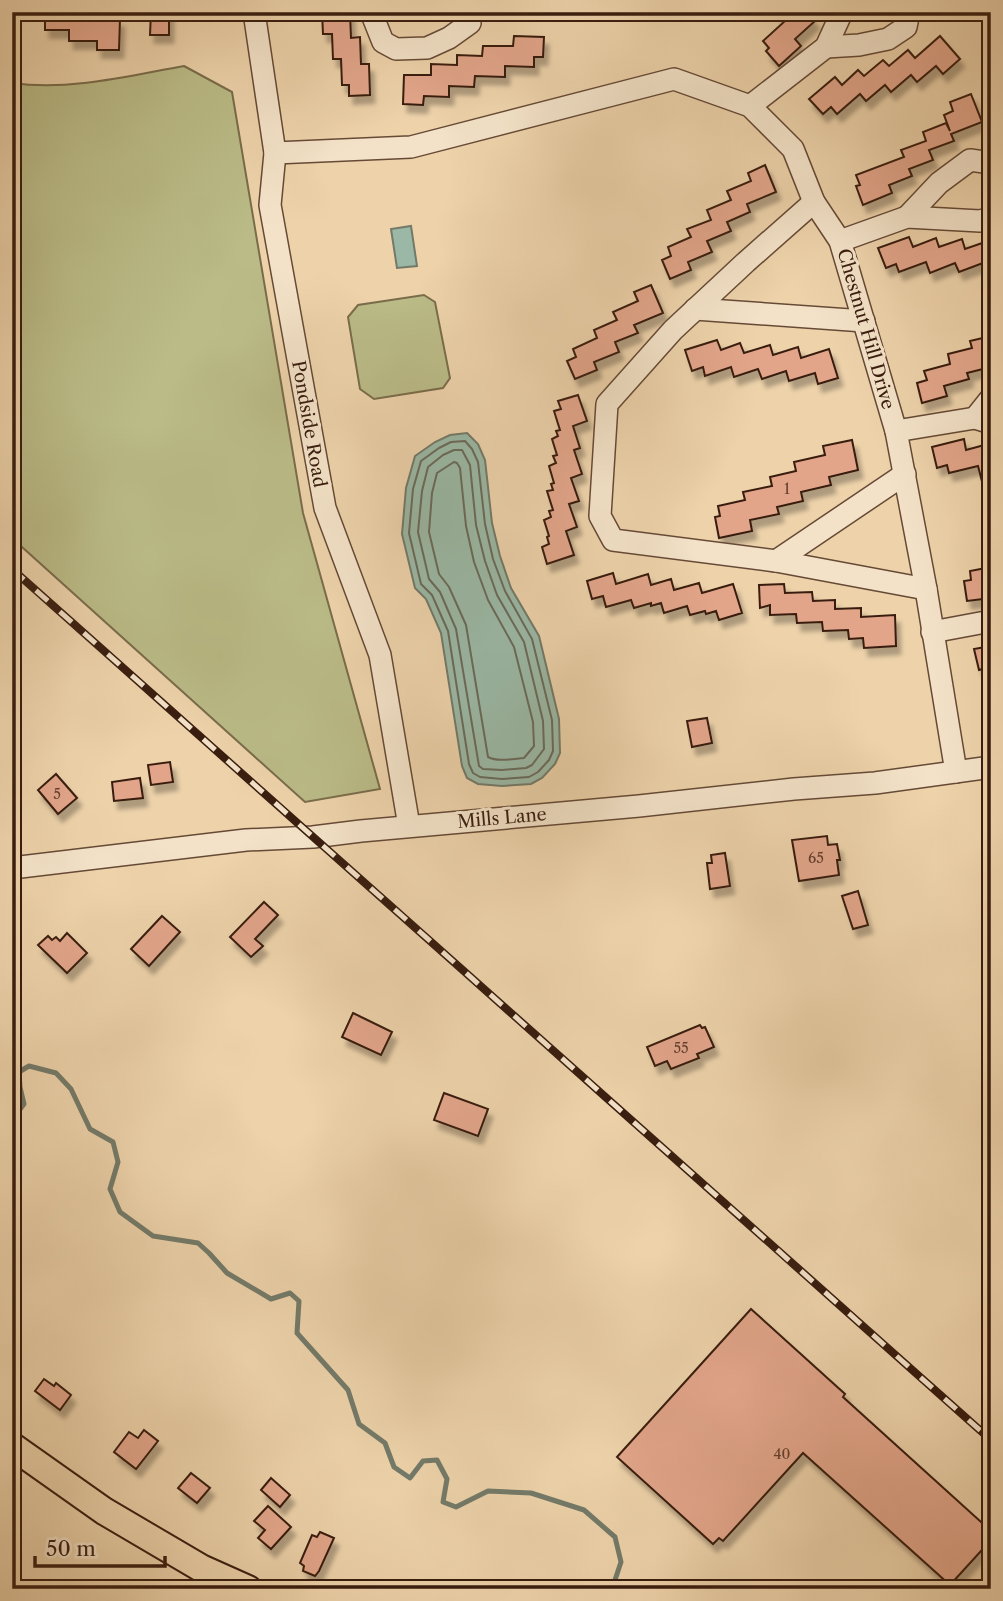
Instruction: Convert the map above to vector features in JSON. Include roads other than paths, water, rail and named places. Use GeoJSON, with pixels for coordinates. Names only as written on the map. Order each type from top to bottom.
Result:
{"type":"FeatureCollection","features":[{"type":"Feature","properties":{"kind":"main road"},"geometry":{"type":"LineString","coordinates":[[12,1446],[104,1511],[201,1567],[248,1589]]}},
{"type":"Feature","properties":{"kind":"street","name":"Pondside Road"},"geometry":{"type":"LineString","coordinates":[[254,12],[275,153],[270,205],[325,508],[380,655],[409,826]]}},
{"type":"Feature","properties":{"kind":"street"},"geometry":{"type":"LineString","coordinates":[[371,12],[383,42],[396,50],[427,48],[449,38],[470,23],[466,12]]}},
{"type":"Feature","properties":{"kind":"street"},"geometry":{"type":"LineString","coordinates":[[750,106],[825,47],[842,12]]}},
{"type":"Feature","properties":{"kind":"street"},"geometry":{"type":"LineString","coordinates":[[825,47],[859,45],[888,39],[906,27],[909,12]]}},
{"type":"Feature","properties":{"kind":"street","name":"Chestnut Hill Drive"},"geometry":{"type":"LineString","coordinates":[[275,153],[411,147],[674,79],[750,106],[793,149],[814,202],[840,241],[896,431],[926,589],[956,772]]}},
{"type":"Feature","properties":{"kind":"street"},"geometry":{"type":"LineString","coordinates":[[907,217],[939,183],[970,160],[991,163]]}},
{"type":"Feature","properties":{"kind":"street"},"geometry":{"type":"LineString","coordinates":[[814,202],[673,330],[607,404],[600,516],[613,540],[776,561],[926,589]]}},
{"type":"Feature","properties":{"kind":"street"},"geometry":{"type":"LineString","coordinates":[[840,241],[907,217],[980,220],[991,218]]}},
{"type":"Feature","properties":{"kind":"street"},"geometry":{"type":"LineString","coordinates":[[695,309],[864,321]]}},
{"type":"Feature","properties":{"kind":"street"},"geometry":{"type":"LineString","coordinates":[[896,431],[983,421],[991,398]]}},
{"type":"Feature","properties":{"kind":"street"},"geometry":{"type":"LineString","coordinates":[[776,561],[905,474]]}},
{"type":"Feature","properties":{"kind":"street"},"geometry":{"type":"LineString","coordinates":[[932,632],[991,621]]}},
{"type":"Feature","properties":{"kind":"street","name":"Mills Lane"},"geometry":{"type":"LineString","coordinates":[[12,868],[246,840],[313,837],[875,783],[991,767]]}},
{"type":"Feature","properties":{"kind":"water"},"geometry":{"type":"Polygon","coordinates":[[[411,226],[417,266],[397,268],[391,229],[411,226]]]}},
{"type":"Feature","properties":{"kind":"water"},"geometry":{"type":"Polygon","coordinates":[[[467,433],[478,444],[485,460],[492,523],[500,556],[511,588],[539,636],[559,719],[560,753],[555,764],[542,778],[531,784],[478,784],[467,778],[462,766],[441,633],[426,599],[415,588],[402,534],[406,488],[415,456],[450,435],[467,433]]]}},
{"type":"Feature","properties":{"kind":"waterway"},"geometry":{"type":"LineString","coordinates":[[12,1114],[18,1112],[24,1104],[19,1072],[29,1066],[56,1073],[71,1089],[90,1129],[113,1142],[118,1162],[110,1189],[120,1212],[153,1236],[198,1243],[227,1273],[271,1299],[290,1293],[299,1301],[297,1333],[348,1390],[359,1424],[385,1443],[394,1467],[410,1478],[423,1461],[437,1460],[447,1479],[443,1502],[456,1507],[488,1491],[531,1493],[584,1510],[615,1537],[621,1562],[612,1589]]}},
{"type":"Feature","properties":{"kind":"railway"},"geometry":{"type":"LineString","coordinates":[[12,569],[991,1440]]}}]}
